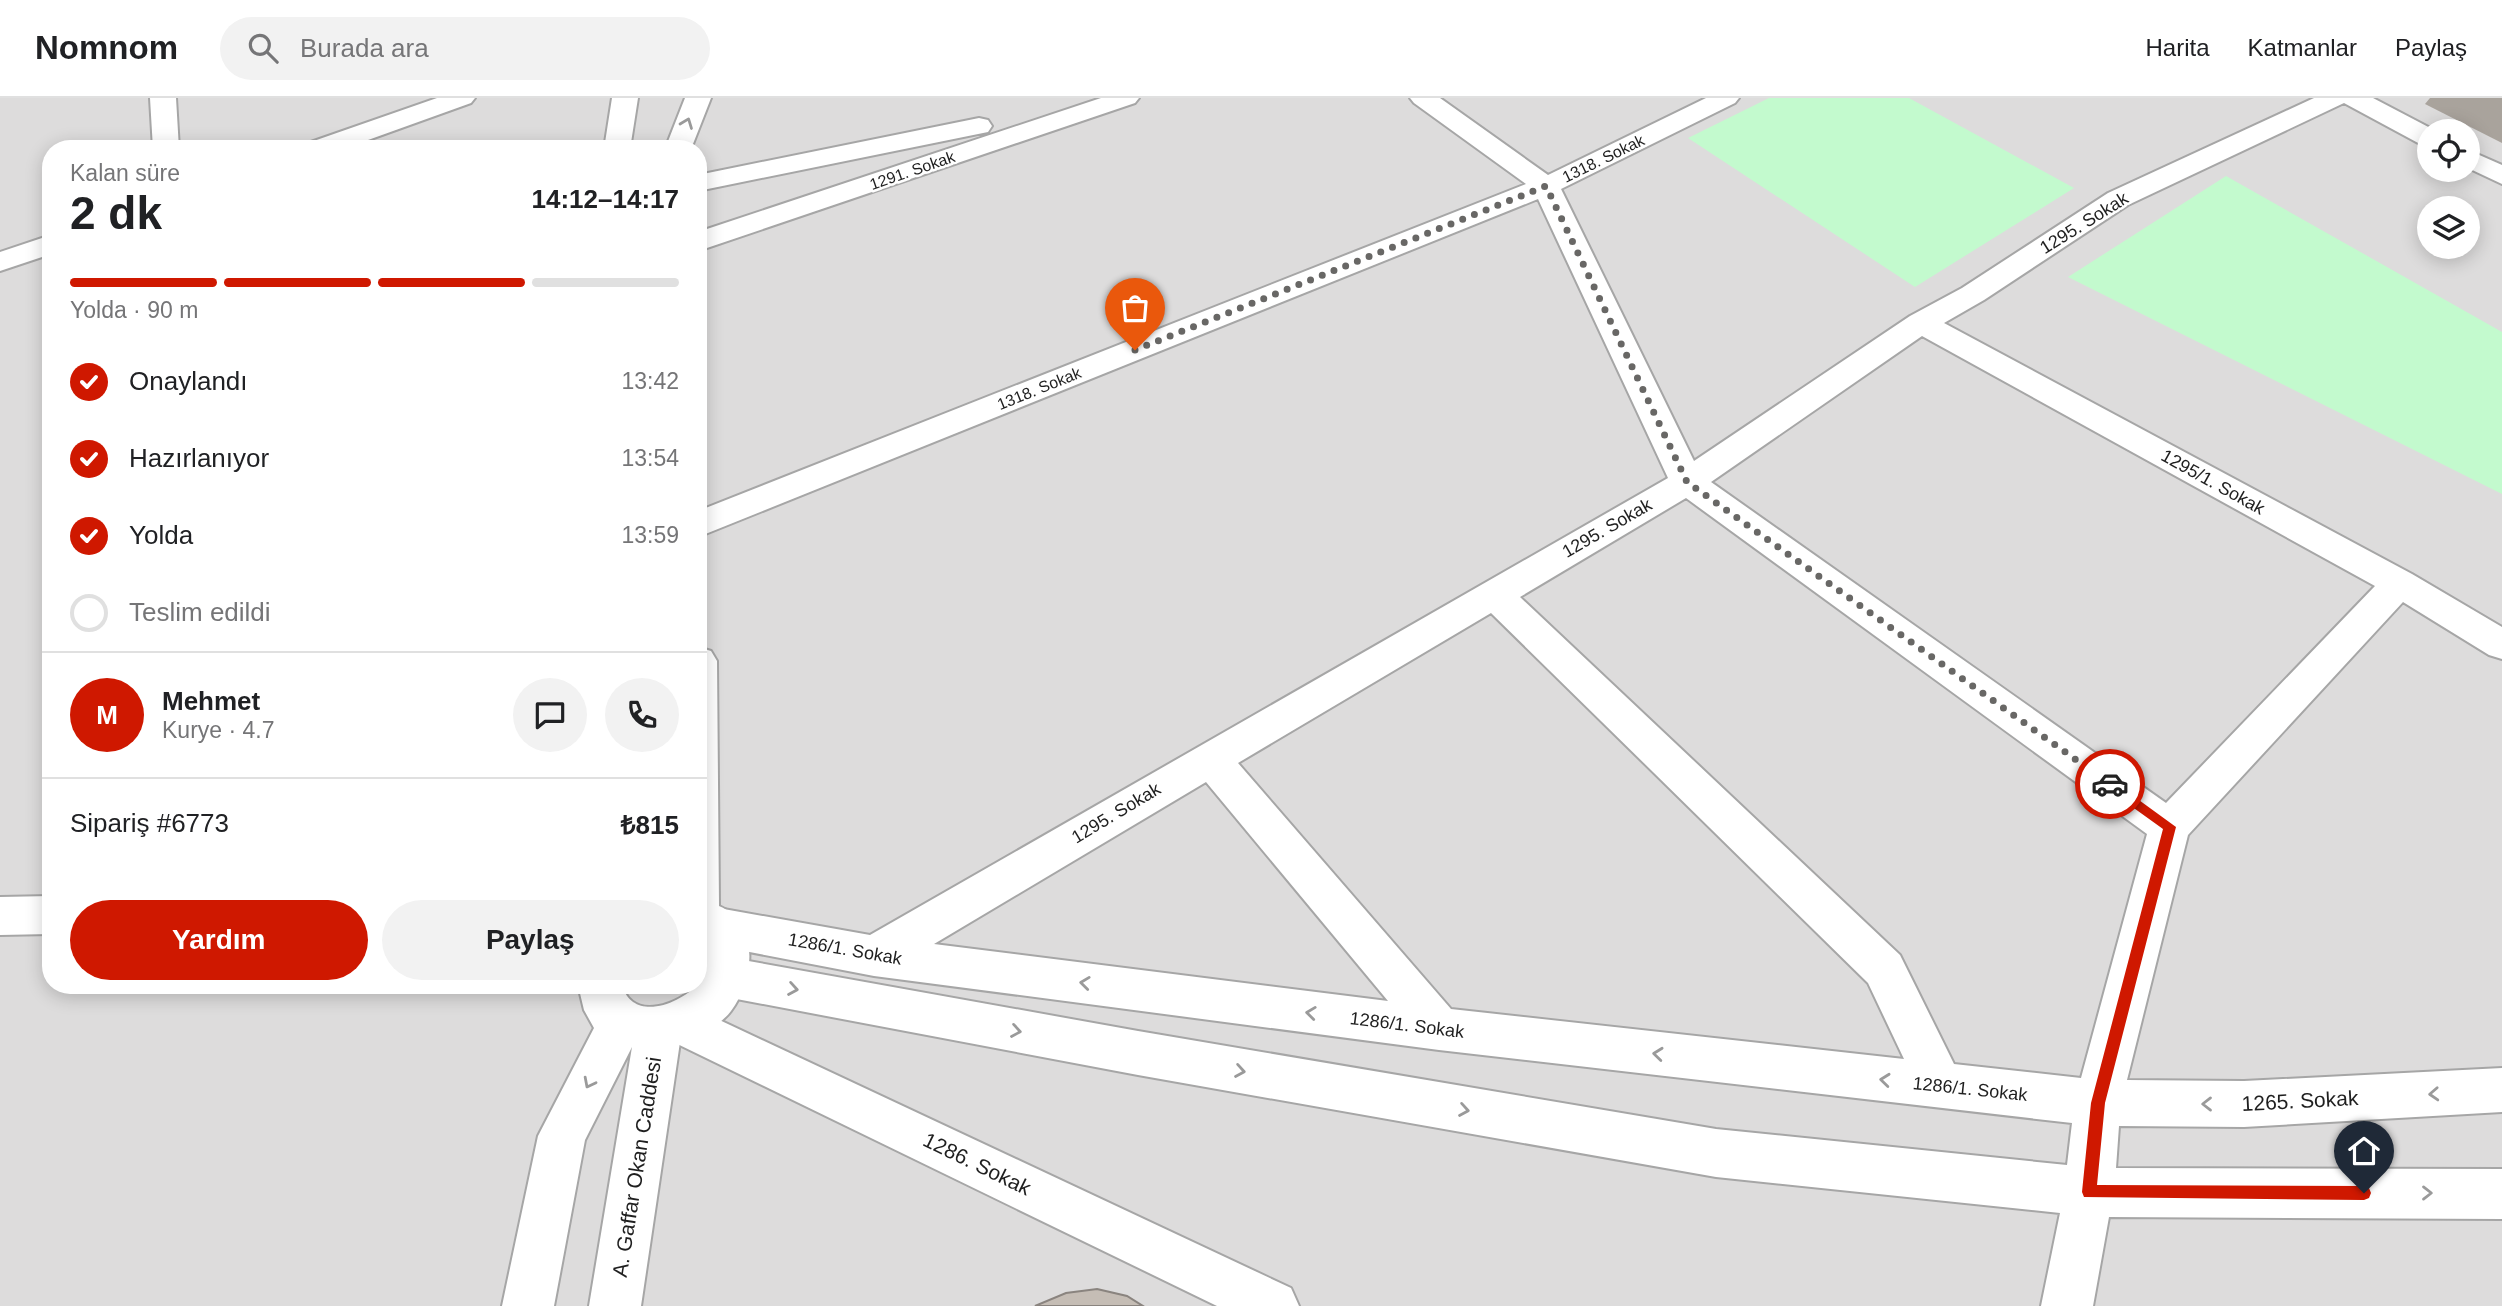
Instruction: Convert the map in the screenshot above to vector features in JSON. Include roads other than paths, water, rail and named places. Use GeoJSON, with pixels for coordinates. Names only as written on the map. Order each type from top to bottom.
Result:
{"type":"FeatureCollection","features":[{"type":"Feature","properties":{"kind":"street"},"geometry":{"type":"LineString","coordinates":[[163,98],[165,140]]}},
{"type":"Feature","properties":{"kind":"street"},"geometry":{"type":"LineString","coordinates":[[343,140],[462,98]]}},
{"type":"Feature","properties":{"kind":"street"},"geometry":{"type":"LineString","coordinates":[[618,140],[625,98]]}},
{"type":"Feature","properties":{"kind":"street"},"geometry":{"type":"LineString","coordinates":[[682,140],[698,98]]}},
{"type":"Feature","properties":{"kind":"street","name":"1291. Sokak"},"geometry":{"type":"LineString","coordinates":[[707,181],[1115,98]]}},
{"type":"Feature","properties":{"kind":"street","name":"1291. Sokak"},"geometry":{"type":"LineString","coordinates":[[707,239],[1126,98]]}},
{"type":"Feature","properties":{"kind":"street"},"geometry":{"type":"LineString","coordinates":[[1423,98],[1546,186],[1687,482],[2169,827]]}},
{"type":"Feature","properties":{"kind":"street","name":"1318. Sokak"},"geometry":{"type":"LineString","coordinates":[[707,521],[1546,186],[1726,98]]}},
{"type":"Feature","properties":{"kind":"street","name":"1295. Sokak"},"geometry":{"type":"LineString","coordinates":[[874,956],[1687,482],[1922,323],[1973,294],[2118,199],[2335,98]]}},
{"type":"Feature","properties":{"kind":"street"},"geometry":{"type":"LineString","coordinates":[[2354,98],[2417,132]]}},
{"type":"Feature","properties":{"kind":"street"},"geometry":{"type":"LineString","coordinates":[[2480,164],[2502,176]]}},
{"type":"Feature","properties":{"kind":"street"},"geometry":{"type":"LineString","coordinates":[[0,262],[42,247]]}},
{"type":"Feature","properties":{"kind":"street","name":"1295/1. Sokak"},"geometry":{"type":"LineString","coordinates":[[1922,323],[2399,583],[2502,645]]}},
{"type":"Feature","properties":{"kind":"street"},"geometry":{"type":"LineString","coordinates":[[2067,1306],[2089,1192],[2098,1103],[2169,827],[2399,583]]}},
{"type":"Feature","properties":{"kind":"street"},"geometry":{"type":"LineString","coordinates":[[1494,594],[1884,969],[1940,1086]]}},
{"type":"Feature","properties":{"kind":"street"},"geometry":{"type":"LineString","coordinates":[[1210,758],[1439,1029]]}},
{"type":"Feature","properties":{"kind":"street"},"geometry":{"type":"LineString","coordinates":[[528,1306],[562,1136],[624,1007],[715,995],[726,977],[729,958],[726,941],[708,922],[707,896]]}},
{"type":"Feature","properties":{"kind":"street"},"geometry":{"type":"LineString","coordinates":[[0,916],[42,915]]}},
{"type":"Feature","properties":{"kind":"street","name":"1286/1. Sokak"},"geometry":{"type":"LineString","coordinates":[[708,922],[874,956],[1439,1029],[2098,1103]]}},
{"type":"Feature","properties":{"kind":"street"},"geometry":{"type":"LineString","coordinates":[[726,977],[1152,1055],[1716,1153],[2089,1192],[2502,1194]]}},
{"type":"Feature","properties":{"kind":"street","name":"A. Gaffar Okan Caddesi"},"geometry":{"type":"LineString","coordinates":[[615,1306],[624,1007]]}},
{"type":"Feature","properties":{"kind":"street","name":"1286. Sokak"},"geometry":{"type":"LineString","coordinates":[[624,1007],[1273,1306]]}},
{"type":"Feature","properties":{"kind":"street","name":"1265. Sokak"},"geometry":{"type":"LineString","coordinates":[[2098,1103],[2245,1104],[2502,1090]]}}]}
